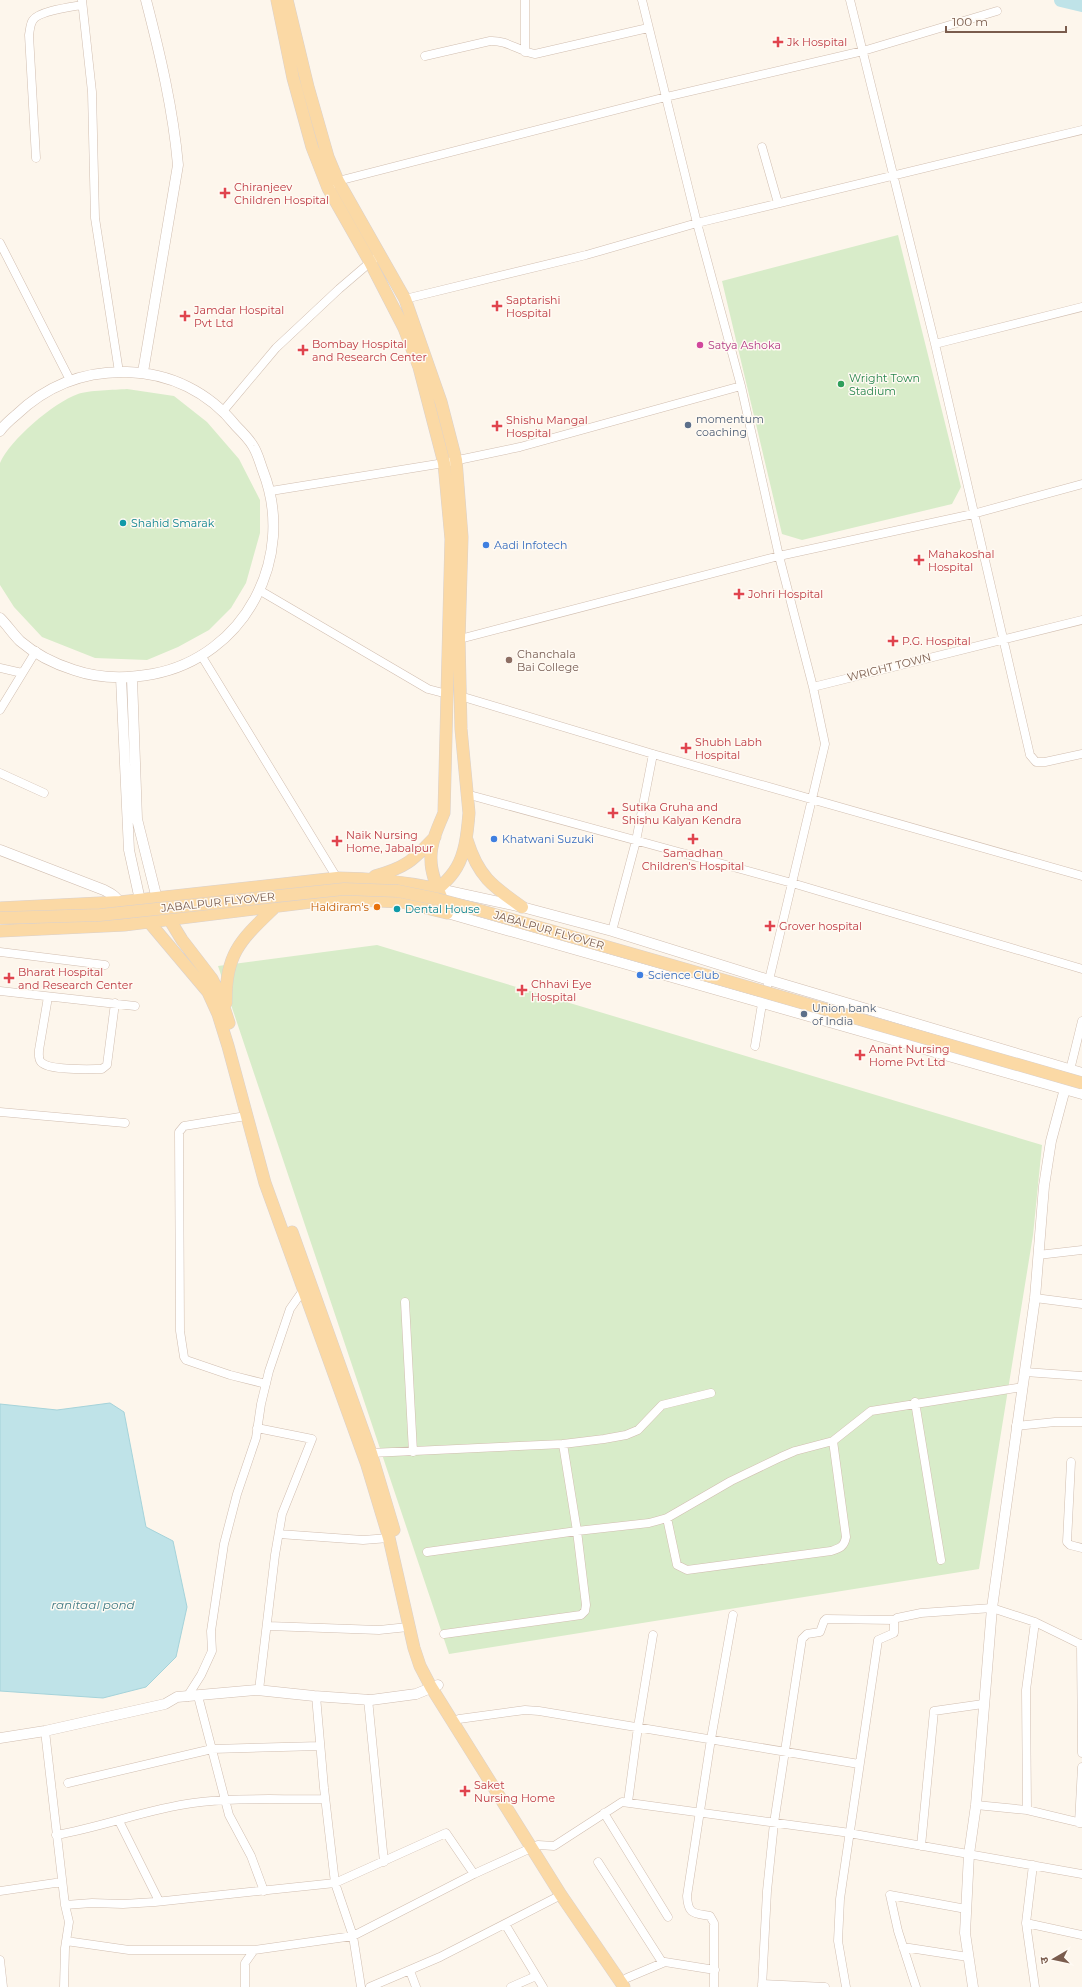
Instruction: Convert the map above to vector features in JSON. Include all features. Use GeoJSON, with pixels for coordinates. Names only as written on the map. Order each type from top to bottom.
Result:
{"type":"FeatureCollection","features":[{"type":"Feature","properties":{"kind":"main road"},"geometry":{"type":"LineString","coordinates":[[277,0],[293,78],[312,147],[375,259],[404,328],[419,367],[444,463],[451,539],[454,640],[460,696],[460,729],[468,813],[466,837],[458,867],[439,889],[416,905]]}},
{"type":"Feature","properties":{"kind":"main road"},"geometry":{"type":"LineString","coordinates":[[287,0],[308,87],[328,157],[333,184]]}},
{"type":"Feature","properties":{"kind":"main road"},"geometry":{"type":"LineString","coordinates":[[375,259],[405,299],[441,402],[456,460],[462,537],[448,694],[444,813],[435,836],[430,860],[433,874],[447,913]]}},
{"type":"Feature","properties":{"kind":"main road"},"geometry":{"type":"LineString","coordinates":[[368,878],[396,870],[411,861],[435,836]]}},
{"type":"Feature","properties":{"kind":"main road"},"geometry":{"type":"LineString","coordinates":[[466,837],[472,858],[483,876],[494,887],[522,907]]}},
{"type":"Feature","properties":{"kind":"main road"},"geometry":{"type":"LineString","coordinates":[[0,908],[120,902],[337,878],[368,878],[397,881],[439,889]]}},
{"type":"Feature","properties":{"kind":"main road","name":"JABALPUR FLYOVER"},"geometry":{"type":"LineString","coordinates":[[0,918],[100,915],[344,889],[398,891],[437,898],[1082,1083]]}},
{"type":"Feature","properties":{"kind":"main road"},"geometry":{"type":"LineString","coordinates":[[157,898],[168,919],[212,979],[220,995],[273,1183],[371,1453],[394,1527],[419,1637],[435,1686],[534,1846],[628,1984]]}},
{"type":"Feature","properties":{"kind":"main road"},"geometry":{"type":"LineString","coordinates":[[0,931],[124,925],[336,899],[377,900],[416,905],[447,913]]}},
{"type":"Feature","properties":{"kind":"main road"},"geometry":{"type":"LineString","coordinates":[[140,900],[149,922],[208,992],[218,1014],[266,1183],[366,1465],[389,1538],[408,1627],[420,1666],[459,1719],[534,1846],[561,1895],[628,1984]]}},
{"type":"Feature","properties":{"kind":"main road"},"geometry":{"type":"LineString","coordinates":[[226,1013],[226,982],[234,953],[249,933],[276,906]]}},
{"type":"Feature","properties":{"kind":"street"},"geometry":{"type":"LineString","coordinates":[[143,372],[178,165],[176,136],[159,51],[146,0]]}},
{"type":"Feature","properties":{"kind":"street"},"geometry":{"type":"LineString","coordinates":[[525,0],[525,52]]}},
{"type":"Feature","properties":{"kind":"street"},"geometry":{"type":"LineString","coordinates":[[642,0],[697,223],[740,386],[779,556],[813,687],[825,744],[770,980],[762,1004],[754,1046]]}},
{"type":"Feature","properties":{"kind":"street"},"geometry":{"type":"LineString","coordinates":[[850,0],[935,344],[973,514],[1004,638],[1030,755],[1036,762],[1045,762],[1082,754]]}},
{"type":"Feature","properties":{"kind":"street"},"geometry":{"type":"LineString","coordinates":[[36,158],[29,35],[30,25],[34,18],[48,12],[82,2],[92,92],[95,218],[119,372]]}},
{"type":"Feature","properties":{"kind":"street"},"geometry":{"type":"LineString","coordinates":[[333,184],[666,97],[863,51],[997,11]]}},
{"type":"Feature","properties":{"kind":"street"},"geometry":{"type":"LineString","coordinates":[[425,56],[490,40],[500,40],[525,52],[535,54],[544,53],[648,28]]}},
{"type":"Feature","properties":{"kind":"street"},"geometry":{"type":"LineString","coordinates":[[405,299],[586,255],[697,223],[893,174],[1082,130]]}},
{"type":"Feature","properties":{"kind":"street"},"geometry":{"type":"LineString","coordinates":[[762,147],[778,203]]}},
{"type":"Feature","properties":{"kind":"street"},"geometry":{"type":"LineString","coordinates":[[0,243],[70,380]]}},
{"type":"Feature","properties":{"kind":"street"},"geometry":{"type":"LineString","coordinates":[[224,410],[276,348],[375,259]]}},
{"type":"Feature","properties":{"kind":"street"},"geometry":{"type":"LineString","coordinates":[[935,344],[1082,307]]}},
{"type":"Feature","properties":{"kind":"street"},"geometry":{"type":"LineString","coordinates":[[0,431],[31,400],[70,380],[104,372],[143,372],[172,379],[199,392],[224,410],[254,447],[271,491],[274,536],[265,579],[244,618],[212,649],[173,670],[132,678],[91,676],[54,663],[21,641],[0,618]]}},
{"type":"Feature","properties":{"kind":"street"},"geometry":{"type":"LineString","coordinates":[[271,491],[444,463],[520,447],[740,386]]}},
{"type":"Feature","properties":{"kind":"street"},"geometry":{"type":"LineString","coordinates":[[454,640],[779,556],[973,514],[1082,484]]}},
{"type":"Feature","properties":{"kind":"street"},"geometry":{"type":"LineString","coordinates":[[259,590],[428,689],[448,694]]}},
{"type":"Feature","properties":{"kind":"street","name":"WRIGHT TOWN"},"geometry":{"type":"LineString","coordinates":[[813,687],[1004,638],[1082,620]]}},
{"type":"Feature","properties":{"kind":"street"},"geometry":{"type":"LineString","coordinates":[[0,710],[36,651]]}},
{"type":"Feature","properties":{"kind":"street"},"geometry":{"type":"LineString","coordinates":[[201,655],[337,878]]}},
{"type":"Feature","properties":{"kind":"street"},"geometry":{"type":"LineString","coordinates":[[0,668],[22,673]]}},
{"type":"Feature","properties":{"kind":"street"},"geometry":{"type":"LineString","coordinates":[[121,678],[129,850],[140,900]]}},
{"type":"Feature","properties":{"kind":"street"},"geometry":{"type":"LineString","coordinates":[[132,678],[137,819],[157,898]]}},
{"type":"Feature","properties":{"kind":"street"},"geometry":{"type":"LineString","coordinates":[[460,696],[653,754],[1082,876]]}},
{"type":"Feature","properties":{"kind":"street"},"geometry":{"type":"LineString","coordinates":[[612,931],[636,841],[653,754]]}},
{"type":"Feature","properties":{"kind":"street"},"geometry":{"type":"LineString","coordinates":[[0,773],[44,793]]}},
{"type":"Feature","properties":{"kind":"street"},"geometry":{"type":"LineString","coordinates":[[466,794],[792,883],[1082,969]]}},
{"type":"Feature","properties":{"kind":"street"},"geometry":{"type":"LineString","coordinates":[[0,850],[104,890],[115,896],[120,902],[124,925]]}},
{"type":"Feature","properties":{"kind":"street"},"geometry":{"type":"LineString","coordinates":[[439,889],[522,907],[612,931],[770,980],[1082,1073]]}},
{"type":"Feature","properties":{"kind":"street"},"geometry":{"type":"LineString","coordinates":[[447,913],[1082,1094]]}},
{"type":"Feature","properties":{"kind":"street"},"geometry":{"type":"LineString","coordinates":[[0,952],[105,965]]}},
{"type":"Feature","properties":{"kind":"street"},"geometry":{"type":"LineString","coordinates":[[0,991],[135,1006]]}},
{"type":"Feature","properties":{"kind":"street"},"geometry":{"type":"LineString","coordinates":[[48,997],[39,1057],[40,1061],[45,1065],[53,1068],[102,1069],[107,1065],[115,1003]]}},
{"type":"Feature","properties":{"kind":"street"},"geometry":{"type":"LineString","coordinates":[[973,1987],[965,1934],[966,1909],[969,1854],[976,1805],[992,1608],[1016,1426],[1035,1298],[1044,1186],[1051,1140],[1082,1021]]}},
{"type":"Feature","properties":{"kind":"street"},"geometry":{"type":"LineString","coordinates":[[0,1112],[125,1123]]}},
{"type":"Feature","properties":{"kind":"street"},"geometry":{"type":"LineString","coordinates":[[246,1116],[184,1126],[179,1132],[180,1331],[184,1357],[186,1360],[230,1375],[266,1384]]}},
{"type":"Feature","properties":{"kind":"street"},"geometry":{"type":"LineString","coordinates":[[1038,1255],[1082,1250]]}},
{"type":"Feature","properties":{"kind":"street"},"geometry":{"type":"LineString","coordinates":[[187,1697],[201,1675],[212,1651],[211,1631],[224,1544],[237,1494],[253,1449],[266,1384],[279,1340],[290,1309],[304,1290]]}},
{"type":"Feature","properties":{"kind":"street"},"geometry":{"type":"LineString","coordinates":[[1035,1298],[1082,1304]]}},
{"type":"Feature","properties":{"kind":"street"},"geometry":{"type":"LineString","coordinates":[[406,1302],[413,1452]]}},
{"type":"Feature","properties":{"kind":"street"},"geometry":{"type":"LineString","coordinates":[[1025,1372],[1082,1376]]}},
{"type":"Feature","properties":{"kind":"street"},"geometry":{"type":"LineString","coordinates":[[427,1552],[577,1530],[649,1522],[667,1518],[731,1481],[781,1457],[795,1451],[833,1441],[871,1410],[915,1402],[1023,1387]]}},
{"type":"Feature","properties":{"kind":"street"},"geometry":{"type":"LineString","coordinates":[[371,1453],[563,1444],[626,1435],[638,1430],[662,1405],[711,1393]]}},
{"type":"Feature","properties":{"kind":"street"},"geometry":{"type":"LineString","coordinates":[[915,1402],[941,1560]]}},
{"type":"Feature","properties":{"kind":"street"},"geometry":{"type":"LineString","coordinates":[[1016,1426],[1055,1422],[1082,1422]]}},
{"type":"Feature","properties":{"kind":"street"},"geometry":{"type":"LineString","coordinates":[[257,1428],[312,1439],[282,1514],[259,1690]]}},
{"type":"Feature","properties":{"kind":"street"},"geometry":{"type":"LineString","coordinates":[[667,1518],[677,1565],[687,1570],[831,1551],[840,1548],[845,1544],[846,1537],[833,1441]]}},
{"type":"Feature","properties":{"kind":"street"},"geometry":{"type":"LineString","coordinates":[[444,1634],[581,1615],[585,1611],[586,1605],[577,1530],[563,1444]]}},
{"type":"Feature","properties":{"kind":"street"},"geometry":{"type":"LineString","coordinates":[[1071,1462],[1067,1542],[1070,1545],[1082,1548]]}},
{"type":"Feature","properties":{"kind":"street"},"geometry":{"type":"LineString","coordinates":[[279,1534],[363,1540],[389,1538]]}},
{"type":"Feature","properties":{"kind":"street"},"geometry":{"type":"LineString","coordinates":[[825,1987],[762,1986],[767,1891],[774,1823],[804,1636],[820,1632],[823,1622],[826,1619],[894,1620],[921,1613],[992,1608],[1035,1622],[1082,1644],[1082,1753]]}},
{"type":"Feature","properties":{"kind":"street"},"geometry":{"type":"LineString","coordinates":[[714,1987],[715,1970],[713,1918],[691,1912],[688,1908],[687,1896],[710,1739],[733,1615]]}},
{"type":"Feature","properties":{"kind":"street"},"geometry":{"type":"LineString","coordinates":[[846,1987],[838,1941],[840,1899],[851,1834],[859,1764],[878,1640],[894,1633],[894,1620]]}},
{"type":"Feature","properties":{"kind":"street"},"geometry":{"type":"LineString","coordinates":[[1027,1810],[1026,1690],[1035,1622]]}},
{"type":"Feature","properties":{"kind":"street"},"geometry":{"type":"LineString","coordinates":[[268,1626],[379,1630],[408,1627]]}},
{"type":"Feature","properties":{"kind":"street"},"geometry":{"type":"LineString","coordinates":[[628,1802],[638,1727],[653,1635]]}},
{"type":"Feature","properties":{"kind":"street"},"geometry":{"type":"LineString","coordinates":[[0,1738],[45,1731],[165,1704],[178,1697],[259,1690],[316,1696],[368,1699],[416,1694],[435,1686]]}},
{"type":"Feature","properties":{"kind":"street"},"geometry":{"type":"LineString","coordinates":[[198,1696],[229,1815],[251,1856],[264,1891]]}},
{"type":"Feature","properties":{"kind":"street"},"geometry":{"type":"LineString","coordinates":[[316,1696],[325,1799],[335,1883],[353,1936],[361,1987]]}},
{"type":"Feature","properties":{"kind":"street"},"geometry":{"type":"LineString","coordinates":[[368,1699],[384,1862]]}},
{"type":"Feature","properties":{"kind":"street"},"geometry":{"type":"LineString","coordinates":[[921,1846],[934,1711],[983,1704]]}},
{"type":"Feature","properties":{"kind":"street"},"geometry":{"type":"LineString","coordinates":[[459,1719],[525,1710],[539,1711],[859,1764]]}},
{"type":"Feature","properties":{"kind":"street"},"geometry":{"type":"LineString","coordinates":[[45,1731],[56,1835],[65,1906],[69,1922],[66,1941],[64,1987]]}},
{"type":"Feature","properties":{"kind":"street"},"geometry":{"type":"LineString","coordinates":[[68,1783],[212,1749],[320,1746]]}},
{"type":"Feature","properties":{"kind":"street"},"geometry":{"type":"LineString","coordinates":[[976,1805],[1027,1810],[1081,1823],[1082,1768]]}},
{"type":"Feature","properties":{"kind":"street"},"geometry":{"type":"LineString","coordinates":[[56,1835],[84,1830],[169,1807],[194,1802],[225,1800],[325,1799]]}},
{"type":"Feature","properties":{"kind":"street"},"geometry":{"type":"LineString","coordinates":[[66,1941],[129,1950],[254,1950],[353,1936],[474,1874],[534,1846],[554,1846],[618,1804],[628,1802],[851,1834],[1082,1874]]}},
{"type":"Feature","properties":{"kind":"street"},"geometry":{"type":"LineString","coordinates":[[604,1813],[668,1918]]}},
{"type":"Feature","properties":{"kind":"street"},"geometry":{"type":"LineString","coordinates":[[119,1821],[159,1902]]}},
{"type":"Feature","properties":{"kind":"street"},"geometry":{"type":"LineString","coordinates":[[65,1906],[92,1903],[123,1904],[159,1902],[335,1883],[446,1833],[474,1874]]}},
{"type":"Feature","properties":{"kind":"street"},"geometry":{"type":"LineString","coordinates":[[598,1862],[662,1962]]}},
{"type":"Feature","properties":{"kind":"street"},"geometry":{"type":"LineString","coordinates":[[1033,1865],[1026,1923],[1035,1987]]}},
{"type":"Feature","properties":{"kind":"street"},"geometry":{"type":"LineString","coordinates":[[0,1891],[62,1882]]}},
{"type":"Feature","properties":{"kind":"street"},"geometry":{"type":"LineString","coordinates":[[370,1987],[410,1971],[561,1895]]}},
{"type":"Feature","properties":{"kind":"street"},"geometry":{"type":"LineString","coordinates":[[916,1987],[903,1947],[890,1895],[966,1909]]}},
{"type":"Feature","properties":{"kind":"street"},"geometry":{"type":"LineString","coordinates":[[1026,1923],[1082,1935]]}},
{"type":"Feature","properties":{"kind":"street"},"geometry":{"type":"LineString","coordinates":[[505,1924],[543,1987]]}},
{"type":"Feature","properties":{"kind":"street"},"geometry":{"type":"LineString","coordinates":[[903,1947],[968,1957]]}},
{"type":"Feature","properties":{"kind":"street"},"geometry":{"type":"LineString","coordinates":[[245,1987],[245,1963],[254,1950]]}},
{"type":"Feature","properties":{"kind":"street"},"geometry":{"type":"LineString","coordinates":[[0,1960],[3,1987]]}},
{"type":"Feature","properties":{"kind":"street"},"geometry":{"type":"LineString","coordinates":[[628,1984],[662,1962],[715,1970]]}},
{"type":"Feature","properties":{"kind":"street"},"geometry":{"type":"LineString","coordinates":[[410,1971],[416,1987]]}},
{"type":"Feature","properties":{"kind":"street"},"geometry":{"type":"LineString","coordinates":[[511,1987],[536,1976]]}},
{"type":"Feature","properties":{"kind":"green space","name":"Wright Town Stadium"},"geometry":{"type":"Polygon","coordinates":[[[898,235],[961,487],[952,504],[802,540],[782,534],[722,281],[898,235]]]}},
{"type":"Feature","properties":{"kind":"green space"},"geometry":{"type":"Polygon","coordinates":[[[127,389],[174,396],[207,422],[239,459],[260,500],[260,533],[246,583],[231,608],[209,630],[178,647],[147,660],[95,658],[42,637],[14,607],[0,585],[0,463],[5,454],[22,433],[33,423],[57,405],[68,399],[78,394],[88,392],[127,389]]]}},
{"type":"Feature","properties":{"kind":"green space"},"geometry":{"type":"Polygon","coordinates":[[[377,945],[1042,1145],[1033,1235],[979,1569],[449,1654],[218,966],[377,945]]]}},
{"type":"Feature","properties":{"kind":"water","name":"ranitaal pond"},"geometry":{"type":"Polygon","coordinates":[[[110,1403],[124,1412],[146,1527],[173,1541],[187,1607],[176,1657],[146,1687],[103,1698],[0,1691],[0,1404],[57,1410],[110,1403]]]}},
{"type":"Feature","properties":{"kind":"waterway"},"geometry":{"type":"LineString","coordinates":[[1061,0],[1082,5]]}},
{"type":"Feature","properties":{"kind":"place","name":"Jk Hospital"},"geometry":{"type":"Point","coordinates":[778,42]}},
{"type":"Feature","properties":{"kind":"place","name":"Chiranjeev Children Hospital"},"geometry":{"type":"Point","coordinates":[225,193]}},
{"type":"Feature","properties":{"kind":"place","name":"Saptarishi Hospital"},"geometry":{"type":"Point","coordinates":[497,306]}},
{"type":"Feature","properties":{"kind":"place","name":"Jamdar Hospital Pvt Ltd"},"geometry":{"type":"Point","coordinates":[185,316]}},
{"type":"Feature","properties":{"kind":"place","name":"Satya Ashoka"},"geometry":{"type":"Point","coordinates":[700,345]}},
{"type":"Feature","properties":{"kind":"place","name":"Bombay Hospital and Research Center"},"geometry":{"type":"Point","coordinates":[303,350]}},
{"type":"Feature","properties":{"kind":"place","name":"Wright Town Stadium"},"geometry":{"type":"Point","coordinates":[841,384]}},
{"type":"Feature","properties":{"kind":"place","name":"momentum coaching"},"geometry":{"type":"Point","coordinates":[688,425]}},
{"type":"Feature","properties":{"kind":"place","name":"Shishu Mangal Hospital"},"geometry":{"type":"Point","coordinates":[497,426]}},
{"type":"Feature","properties":{"kind":"place","name":"Shahid Smarak"},"geometry":{"type":"Point","coordinates":[123,523]}},
{"type":"Feature","properties":{"kind":"place","name":"Aadi Infotech"},"geometry":{"type":"Point","coordinates":[486,545]}},
{"type":"Feature","properties":{"kind":"place","name":"Mahakoshal Hospital"},"geometry":{"type":"Point","coordinates":[919,560]}},
{"type":"Feature","properties":{"kind":"place","name":"Johri Hospital"},"geometry":{"type":"Point","coordinates":[739,594]}},
{"type":"Feature","properties":{"kind":"place","name":"P.G. Hospital"},"geometry":{"type":"Point","coordinates":[893,641]}},
{"type":"Feature","properties":{"kind":"place","name":"Chanchala Bai College"},"geometry":{"type":"Point","coordinates":[509,660]}},
{"type":"Feature","properties":{"kind":"place","name":"Shubh Labh Hospital"},"geometry":{"type":"Point","coordinates":[686,748]}},
{"type":"Feature","properties":{"kind":"place","name":"Sutika Gruha and Shishu Kalyan Kendra"},"geometry":{"type":"Point","coordinates":[613,813]}},
{"type":"Feature","properties":{"kind":"place","name":"Khatwani Suzuki"},"geometry":{"type":"Point","coordinates":[494,839]}},
{"type":"Feature","properties":{"kind":"place","name":"Samadhan Children's Hospital"},"geometry":{"type":"Point","coordinates":[693,839]}},
{"type":"Feature","properties":{"kind":"place","name":"Naik Nursing Home, Jabalpur"},"geometry":{"type":"Point","coordinates":[337,841]}},
{"type":"Feature","properties":{"kind":"place","name":"Haldiram's"},"geometry":{"type":"Point","coordinates":[377,907]}},
{"type":"Feature","properties":{"kind":"place","name":"Dental House"},"geometry":{"type":"Point","coordinates":[397,909]}},
{"type":"Feature","properties":{"kind":"place","name":"Grover hospital"},"geometry":{"type":"Point","coordinates":[770,926]}},
{"type":"Feature","properties":{"kind":"place","name":"Science Club"},"geometry":{"type":"Point","coordinates":[640,975]}},
{"type":"Feature","properties":{"kind":"place","name":"Bharat Hospital and Research Center"},"geometry":{"type":"Point","coordinates":[9,978]}},
{"type":"Feature","properties":{"kind":"place","name":"Chhavi Eye Hospital"},"geometry":{"type":"Point","coordinates":[522,990]}},
{"type":"Feature","properties":{"kind":"place","name":"Union bank of India"},"geometry":{"type":"Point","coordinates":[804,1014]}},
{"type":"Feature","properties":{"kind":"place","name":"Anant Nursing Home Pvt Ltd"},"geometry":{"type":"Point","coordinates":[860,1055]}},
{"type":"Feature","properties":{"kind":"place","name":"Saket Nursing Home"},"geometry":{"type":"Point","coordinates":[465,1791]}}]}
